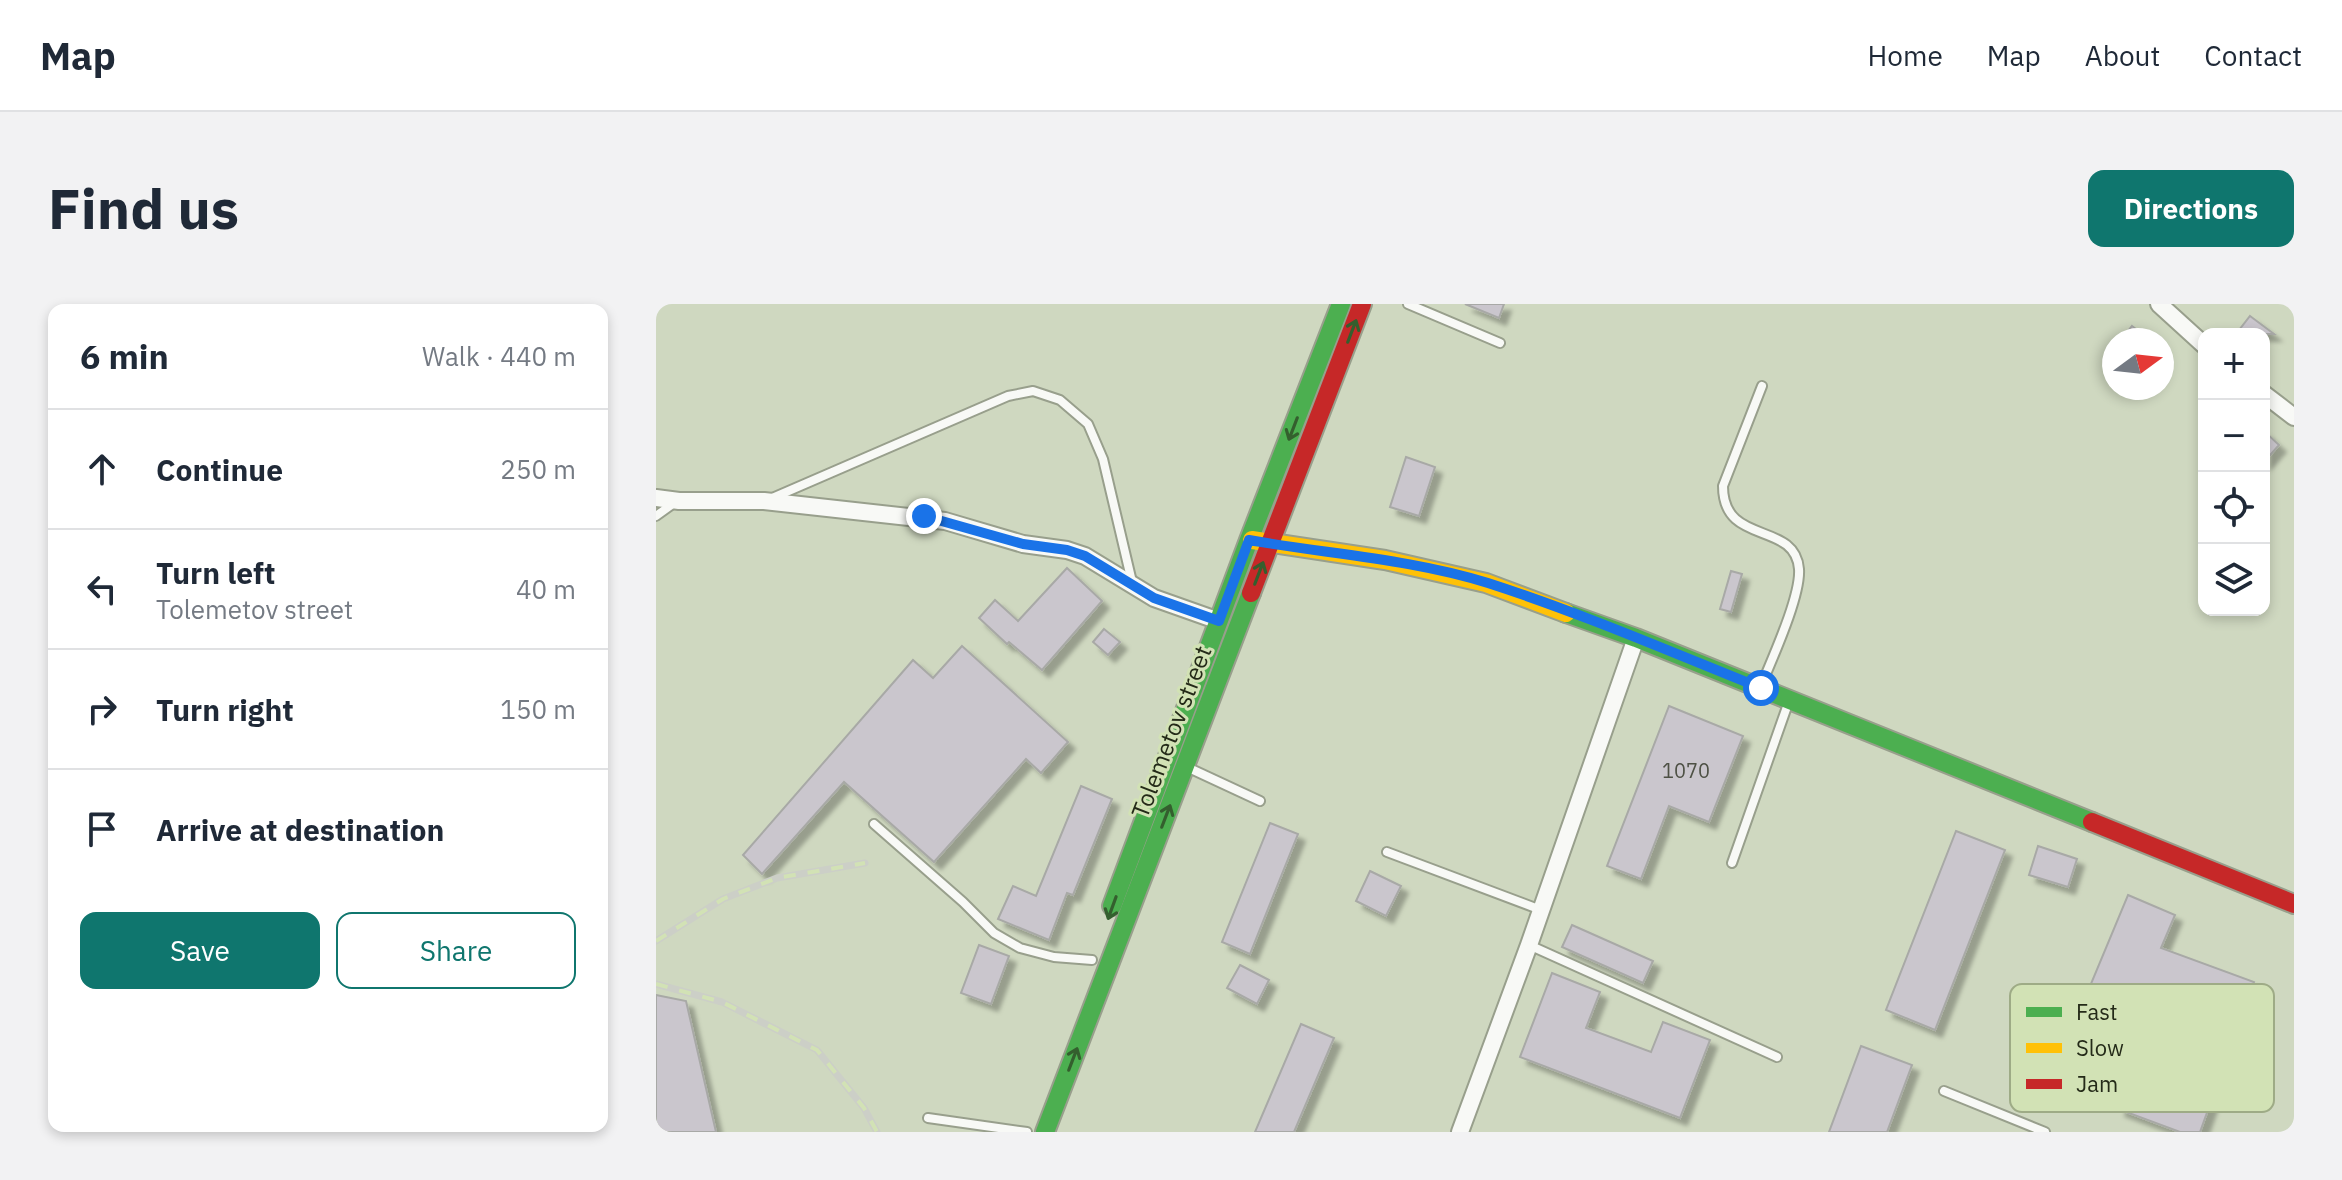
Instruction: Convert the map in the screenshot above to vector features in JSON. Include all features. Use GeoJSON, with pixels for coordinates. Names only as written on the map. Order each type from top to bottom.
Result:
{"type":"FeatureCollection","features":[{"type":"Feature","properties":{"kind":"main road","name":"Tolemetov street"},"geometry":{"type":"LineString","coordinates":[[1027,1132],[1341,304]]}},
{"type":"Feature","properties":{"kind":"main road","name":"Tolemetov street"},"geometry":{"type":"LineString","coordinates":[[1045,1132],[1362,304]]}},
{"type":"Feature","properties":{"kind":"main road"},"geometry":{"type":"LineString","coordinates":[[1249,540],[1385,560],[1486,583],[1636,638],[2294,904]]}},
{"type":"Feature","properties":{"kind":"street"},"geometry":{"type":"LineString","coordinates":[[2159,304],[2198,340]]}},
{"type":"Feature","properties":{"kind":"street"},"geometry":{"type":"LineString","coordinates":[[2270,399],[2294,417]]}},
{"type":"Feature","properties":{"kind":"street"},"geometry":{"type":"LineString","coordinates":[[656,498],[764,501],[945,521],[1023,544],[1067,550],[1085,556],[1154,598],[1219,621]]}},
{"type":"Feature","properties":{"kind":"street"},"geometry":{"type":"LineString","coordinates":[[1460,1132],[1636,638]]}},
{"type":"Feature","properties":{"kind":"lane"},"geometry":{"type":"LineString","coordinates":[[1408,304],[1500,343]]}},
{"type":"Feature","properties":{"kind":"lane"},"geometry":{"type":"LineString","coordinates":[[1761,688],[1797,588],[1799,569],[1795,553],[1781,540],[1741,526],[1728,513],[1723,486],[1762,386]]}},
{"type":"Feature","properties":{"kind":"lane"},"geometry":{"type":"LineString","coordinates":[[764,501],[981,407],[1008,396],[1033,391],[1060,400],[1088,424],[1103,459],[1133,587]]}},
{"type":"Feature","properties":{"kind":"lane"},"geometry":{"type":"LineString","coordinates":[[656,516],[663,508],[679,501]]}},
{"type":"Feature","properties":{"kind":"lane"},"geometry":{"type":"LineString","coordinates":[[1732,863],[1789,700]]}},
{"type":"Feature","properties":{"kind":"lane"},"geometry":{"type":"LineString","coordinates":[[1185,766],[1260,801]]}},
{"type":"Feature","properties":{"kind":"lane"},"geometry":{"type":"LineString","coordinates":[[874,824],[955,894],[994,933],[1020,948],[1054,957],[1092,960]]}},
{"type":"Feature","properties":{"kind":"lane"},"geometry":{"type":"LineString","coordinates":[[1387,852],[1541,910]]}},
{"type":"Feature","properties":{"kind":"lane"},"geometry":{"type":"LineString","coordinates":[[1529,945],[1777,1057]]}},
{"type":"Feature","properties":{"kind":"lane"},"geometry":{"type":"LineString","coordinates":[[1944,1091],[2045,1132]]}},
{"type":"Feature","properties":{"kind":"lane"},"geometry":{"type":"LineString","coordinates":[[928,1118],[1027,1132]]}},
{"type":"Feature","properties":{"kind":"building"},"geometry":{"type":"Polygon","coordinates":[[[1465,304],[1504,304],[1499,318],[1465,304]]]}},
{"type":"Feature","properties":{"kind":"building"},"geometry":{"type":"Polygon","coordinates":[[[2250,316],[2266,328],[2241,328],[2250,316]]]}},
{"type":"Feature","properties":{"kind":"building"},"geometry":{"type":"Polygon","coordinates":[[[2270,437],[2279,445],[2270,455],[2270,437]]]}},
{"type":"Feature","properties":{"kind":"building"},"geometry":{"type":"Polygon","coordinates":[[[1406,457],[1435,467],[1419,516],[1390,507],[1406,457]]]}},
{"type":"Feature","properties":{"kind":"building"},"geometry":{"type":"Polygon","coordinates":[[[1067,568],[1102,601],[1042,670],[979,618],[995,600],[1018,621],[1067,568]]]}},
{"type":"Feature","properties":{"kind":"building"},"geometry":{"type":"Polygon","coordinates":[[[1731,571],[1742,574],[1731,612],[1720,609],[1731,571]]]}},
{"type":"Feature","properties":{"kind":"building"},"geometry":{"type":"Polygon","coordinates":[[[1104,629],[1120,642],[1108,655],[1093,642],[1104,629]]]}},
{"type":"Feature","properties":{"kind":"building"},"geometry":{"type":"Polygon","coordinates":[[[962,646],[1068,742],[1041,773],[1026,759],[934,862],[844,782],[762,874],[743,855],[913,660],[933,678],[962,646]]]}},
{"type":"Feature","properties":{"kind":"building"},"geometry":{"type":"Polygon","coordinates":[[[1669,706],[1743,736],[1709,822],[1669,806],[1641,879],[1607,866],[1669,706]]]}},
{"type":"Feature","properties":{"kind":"building"},"geometry":{"type":"Polygon","coordinates":[[[1081,786],[1112,799],[1073,895],[1067,893],[1049,940],[998,919],[1013,886],[1036,896],[1081,786]]]}},
{"type":"Feature","properties":{"kind":"building"},"geometry":{"type":"Polygon","coordinates":[[[1270,823],[1298,834],[1250,954],[1222,942],[1270,823]]]}},
{"type":"Feature","properties":{"kind":"building"},"geometry":{"type":"Polygon","coordinates":[[[1956,831],[2005,850],[1935,1030],[1886,1010],[1956,831]]]}},
{"type":"Feature","properties":{"kind":"building"},"geometry":{"type":"Polygon","coordinates":[[[2038,846],[2077,859],[2068,887],[2029,875],[2038,846]]]}},
{"type":"Feature","properties":{"kind":"building"},"geometry":{"type":"Polygon","coordinates":[[[1370,871],[1401,886],[1386,916],[1356,901],[1370,871]]]}},
{"type":"Feature","properties":{"kind":"building"},"geometry":{"type":"Polygon","coordinates":[[[2128,895],[2175,915],[2161,948],[2254,982],[2253,984],[2091,984],[2128,895]]]}},
{"type":"Feature","properties":{"kind":"building"},"geometry":{"type":"Polygon","coordinates":[[[1572,925],[1653,961],[1643,983],[1562,947],[1572,925]]]}},
{"type":"Feature","properties":{"kind":"building"},"geometry":{"type":"Polygon","coordinates":[[[979,945],[1009,956],[991,1004],[961,993],[979,945]]]}},
{"type":"Feature","properties":{"kind":"building"},"geometry":{"type":"Polygon","coordinates":[[[1240,965],[1269,980],[1257,1004],[1227,988],[1240,965]]]}},
{"type":"Feature","properties":{"kind":"building"},"geometry":{"type":"Polygon","coordinates":[[[1552,973],[1600,992],[1586,1028],[1651,1052],[1663,1022],[1710,1040],[1680,1118],[1520,1057],[1552,973]]]}},
{"type":"Feature","properties":{"kind":"building"},"geometry":{"type":"Polygon","coordinates":[[[656,995],[686,1001],[716,1132],[656,1132],[656,995]]]}},
{"type":"Feature","properties":{"kind":"building"},"geometry":{"type":"Polygon","coordinates":[[[1301,1024],[1334,1038],[1294,1132],[1255,1132],[1301,1024]]]}},
{"type":"Feature","properties":{"kind":"building"},"geometry":{"type":"Polygon","coordinates":[[[1861,1046],[1912,1065],[1887,1132],[1829,1132],[1861,1046]]]}},
{"type":"Feature","properties":{"kind":"building"},"geometry":{"type":"Polygon","coordinates":[[[2126,1112],[2207,1112],[2200,1132],[2180,1132],[2126,1112]]]}},
{"type":"Feature","properties":{"kind":"railway"},"geometry":{"type":"LineString","coordinates":[[656,941],[723,899],[777,878],[865,863]]}},
{"type":"Feature","properties":{"kind":"railway"},"geometry":{"type":"LineString","coordinates":[[656,984],[722,1002],[817,1050],[864,1108],[877,1132]]}},
{"type":"Feature","properties":{"kind":"traffic: fast"},"geometry":{"type":"LineString","coordinates":[[1112,906],[1341,304]]}},
{"type":"Feature","properties":{"kind":"traffic: fast"},"geometry":{"type":"LineString","coordinates":[[1045,1132],[1251,593]]}},
{"type":"Feature","properties":{"kind":"traffic: fast"},"geometry":{"type":"LineString","coordinates":[[1566,613],[1636,638],[2092,822]]}},
{"type":"Feature","properties":{"kind":"traffic: slow"},"geometry":{"type":"LineString","coordinates":[[1252,540],[1385,560],[1486,583],[1566,613]]}},
{"type":"Feature","properties":{"kind":"traffic: jam"},"geometry":{"type":"LineString","coordinates":[[1251,593],[1362,304]]}},
{"type":"Feature","properties":{"kind":"traffic: jam"},"geometry":{"type":"LineString","coordinates":[[2092,822],[2294,904]]}},
{"type":"Feature","properties":{"kind":"route"},"geometry":{"type":"LineString","coordinates":[[924,516],[1023,544],[1067,550],[1085,556],[1154,598],[1219,621],[1249,540],[1385,560],[1486,583],[1761,688]]}}]}
